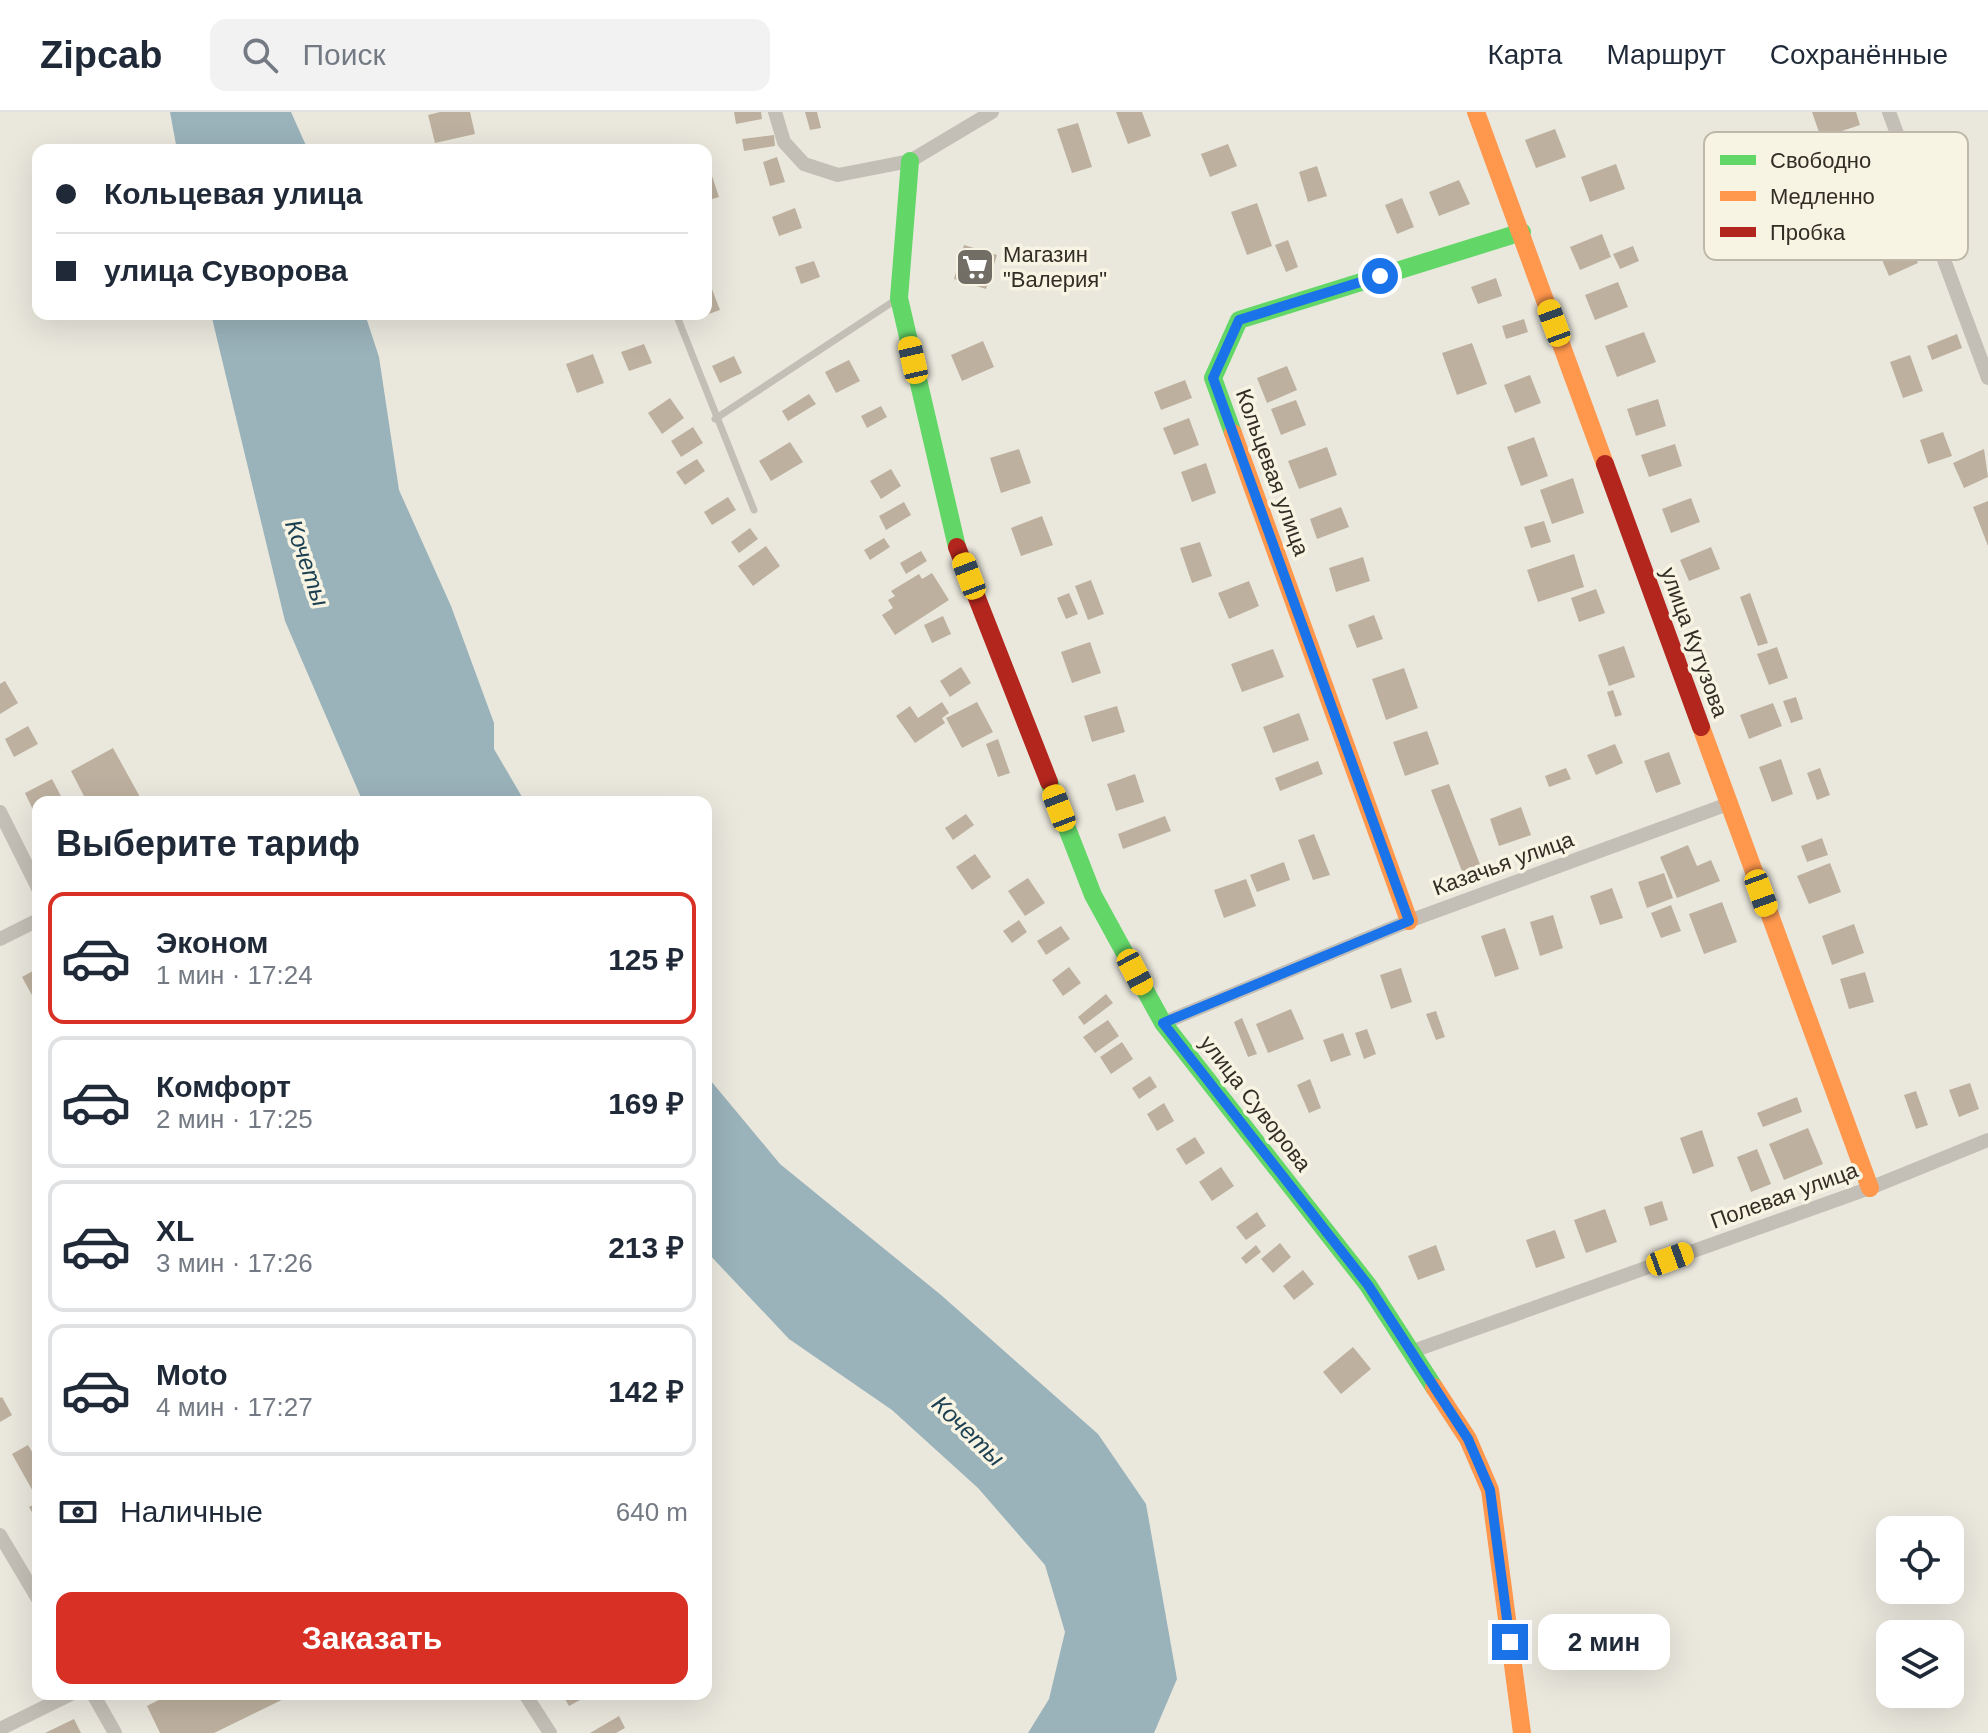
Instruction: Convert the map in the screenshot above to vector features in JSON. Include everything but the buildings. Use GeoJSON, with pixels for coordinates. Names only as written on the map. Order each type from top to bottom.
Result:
{"type":"FeatureCollection","features":[{"type":"Feature","properties":{"kind":"street"},"geometry":{"type":"LineString","coordinates":[[775,112],[784,142],[804,164],[838,175],[910,161],[992,112]]}},
{"type":"Feature","properties":{"kind":"street","name":"улица Кутузова"},"geometry":{"type":"LineString","coordinates":[[1476,112],[1870,1188]]}},
{"type":"Feature","properties":{"kind":"street"},"geometry":{"type":"LineString","coordinates":[[1889,112],[1896,132]]}},
{"type":"Feature","properties":{"kind":"street","name":"улица Суворова"},"geometry":{"type":"LineString","coordinates":[[910,161],[899,298],[957,547],[1093,895],[1163,1023],[1368,1285],[1468,1439],[1490,1490],[1522,1733]]}},
{"type":"Feature","properties":{"kind":"street","name":"Кольцевая улица"},"geometry":{"type":"LineString","coordinates":[[1409,921],[1213,378],[1239,320],[1522,232]]}},
{"type":"Feature","properties":{"kind":"street"},"geometry":{"type":"LineString","coordinates":[[1944,260],[1988,378]]}},
{"type":"Feature","properties":{"kind":"street","name":"Казачья улица"},"geometry":{"type":"LineString","coordinates":[[1163,1023],[1409,921],[1728,804]]}},
{"type":"Feature","properties":{"kind":"street"},"geometry":{"type":"LineString","coordinates":[[0,812],[32,876]]}},
{"type":"Feature","properties":{"kind":"street"},"geometry":{"type":"LineString","coordinates":[[0,939],[32,923]]}},
{"type":"Feature","properties":{"kind":"street","name":"Полевая улица"},"geometry":{"type":"LineString","coordinates":[[1413,1351],[1870,1188],[1988,1140]]}},
{"type":"Feature","properties":{"kind":"street"},"geometry":{"type":"LineString","coordinates":[[0,1535],[32,1589]]}},
{"type":"Feature","properties":{"kind":"street"},"geometry":{"type":"LineString","coordinates":[[0,1729],[59,1700]]}},
{"type":"Feature","properties":{"kind":"street"},"geometry":{"type":"LineString","coordinates":[[96,1700],[115,1733]]}},
{"type":"Feature","properties":{"kind":"street"},"geometry":{"type":"LineString","coordinates":[[529,1700],[549,1733]]}},
{"type":"Feature","properties":{"kind":"lane"},"geometry":{"type":"LineString","coordinates":[[715,419],[899,298]]}},
{"type":"Feature","properties":{"kind":"lane"},"geometry":{"type":"LineString","coordinates":[[678,320],[715,419],[754,510]]}},
{"type":"Feature","properties":{"kind":"water"},"geometry":{"type":"Polygon","coordinates":[[[170,112],[291,112],[305,144],[176,144],[170,112]]]}},
{"type":"Feature","properties":{"kind":"water","name":"Кочеты"},"geometry":{"type":"Polygon","coordinates":[[[212,320],[367,320],[379,357],[399,490],[451,606],[494,723],[494,749],[521,796],[360,796],[285,621],[212,320]]]}},
{"type":"Feature","properties":{"kind":"water","name":"Кочеты"},"geometry":{"type":"Polygon","coordinates":[[[712,1082],[780,1164],[941,1295],[1098,1434],[1146,1504],[1177,1679],[1154,1733],[1028,1733],[1049,1699],[1065,1632],[1045,1565],[978,1488],[892,1410],[789,1339],[712,1257],[712,1082]]]}},
{"type":"Feature","properties":{"kind":"traffic: fast"},"geometry":{"type":"LineString","coordinates":[[910,161],[899,298],[957,547]]}},
{"type":"Feature","properties":{"kind":"traffic: fast"},"geometry":{"type":"LineString","coordinates":[[1233,433],[1213,378],[1239,320],[1522,232]]}},
{"type":"Feature","properties":{"kind":"traffic: fast"},"geometry":{"type":"LineString","coordinates":[[1049,782],[1093,895],[1163,1023],[1368,1285],[1434,1387]]}},
{"type":"Feature","properties":{"kind":"traffic: slow"},"geometry":{"type":"LineString","coordinates":[[1476,112],[1605,464]]}},
{"type":"Feature","properties":{"kind":"traffic: slow"},"geometry":{"type":"LineString","coordinates":[[1233,433],[1409,921]]}},
{"type":"Feature","properties":{"kind":"traffic: slow"},"geometry":{"type":"LineString","coordinates":[[1701,727],[1870,1188]]}},
{"type":"Feature","properties":{"kind":"traffic: slow"},"geometry":{"type":"LineString","coordinates":[[1434,1387],[1468,1439],[1490,1490],[1522,1733]]}},
{"type":"Feature","properties":{"kind":"traffic: jam"},"geometry":{"type":"LineString","coordinates":[[1605,464],[1701,727]]}},
{"type":"Feature","properties":{"kind":"traffic: jam"},"geometry":{"type":"LineString","coordinates":[[957,547],[1049,782]]}},
{"type":"Feature","properties":{"kind":"place","name":"Магазин \"Валерия\""},"geometry":{"type":"Point","coordinates":[975,267]}},
{"type":"Feature","properties":{"kind":"route"},"geometry":{"type":"LineString","coordinates":[[1380,276],[1239,320],[1213,378],[1409,921],[1163,1023],[1368,1285],[1468,1439],[1490,1490],[1510,1642]]}}]}
